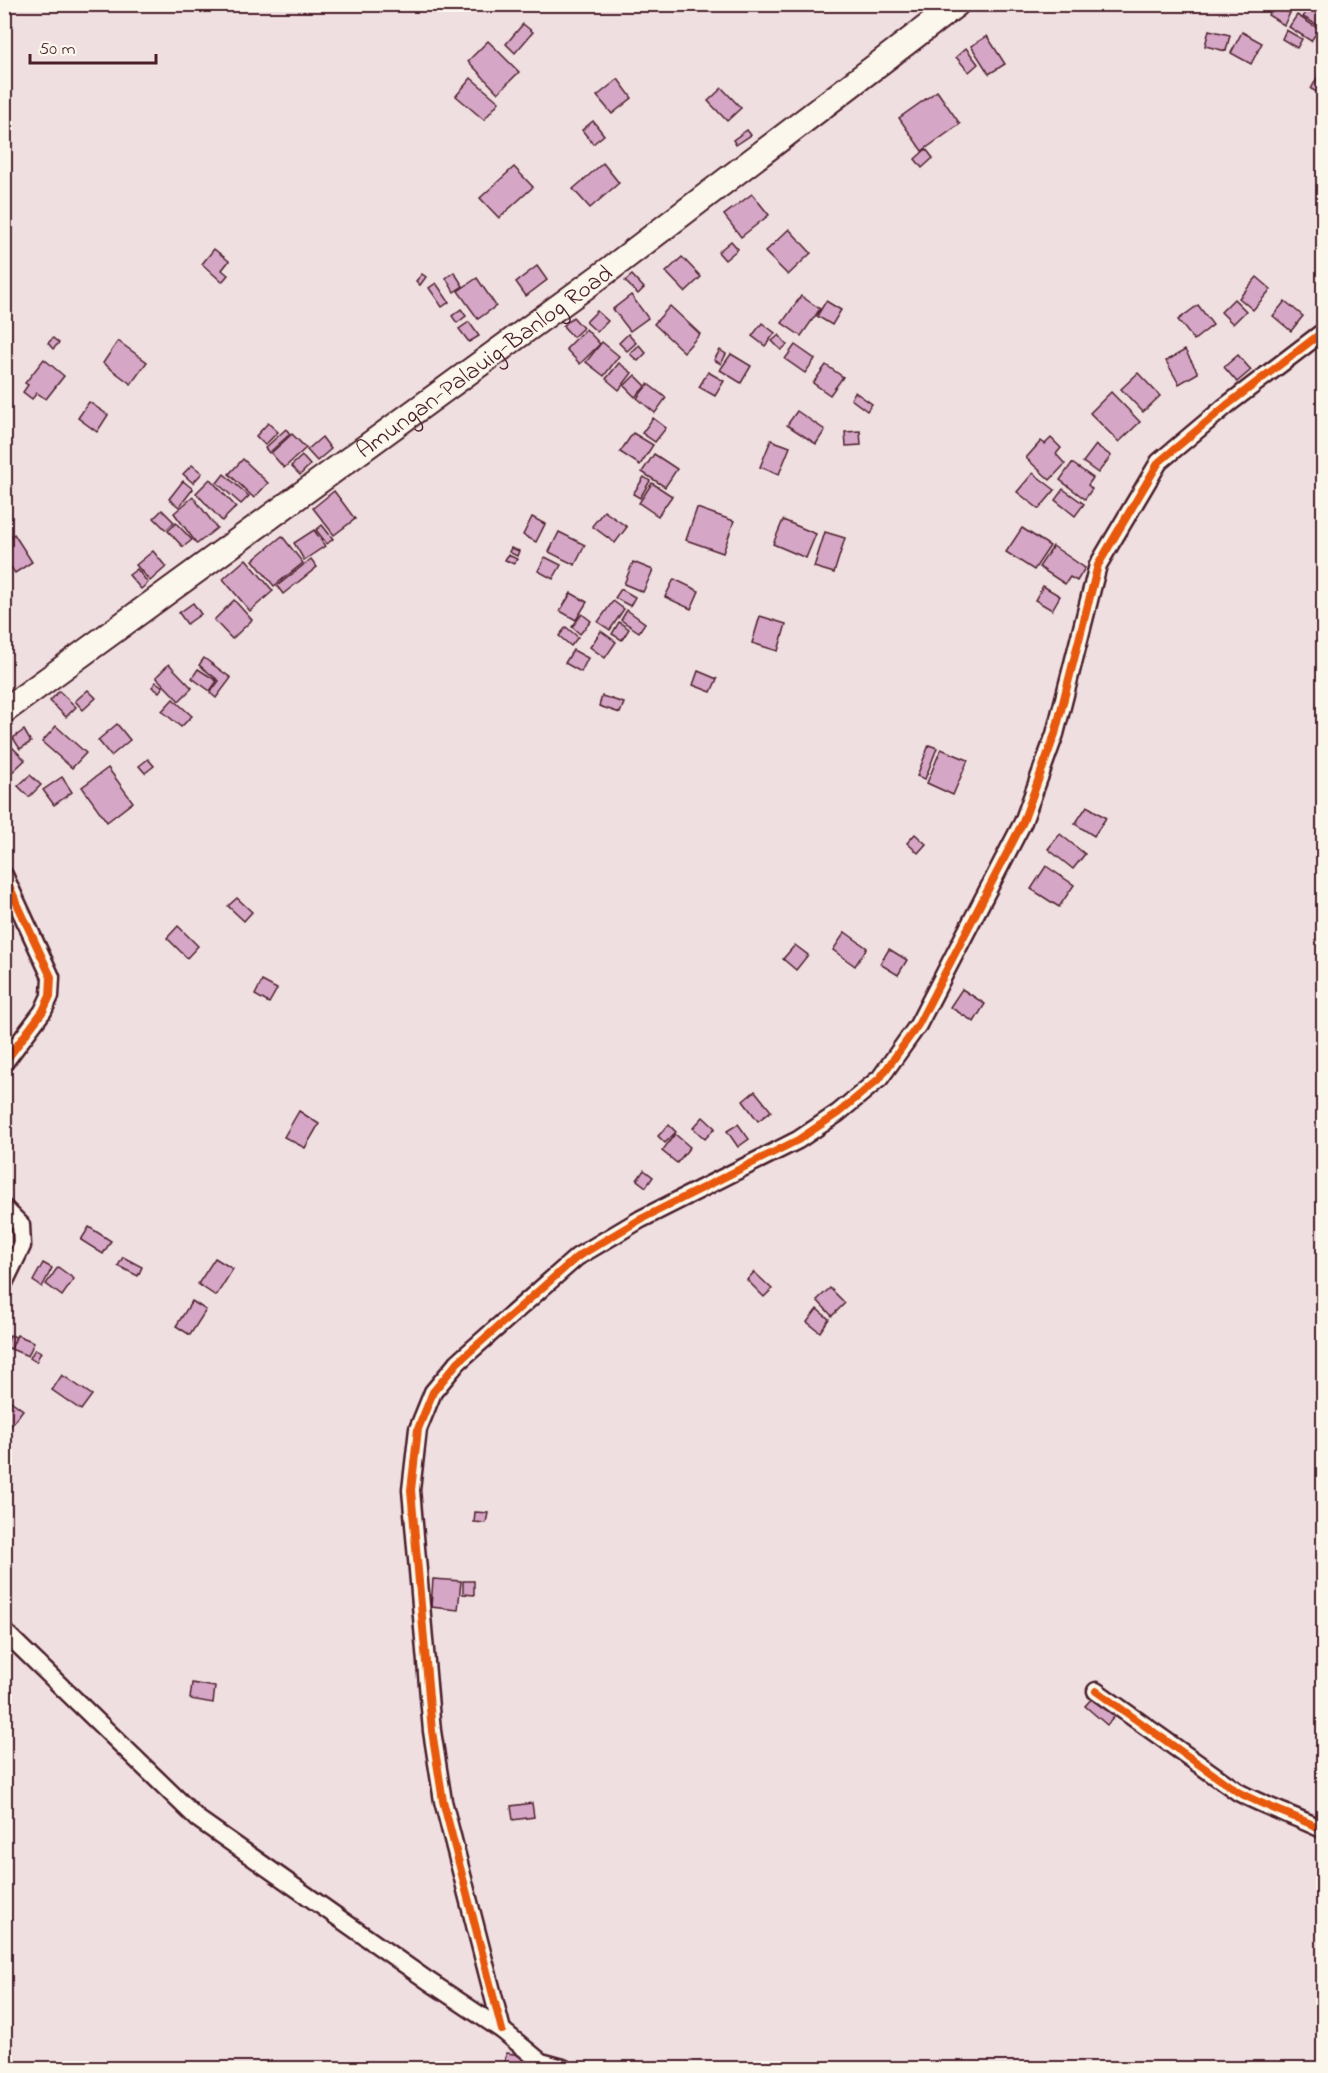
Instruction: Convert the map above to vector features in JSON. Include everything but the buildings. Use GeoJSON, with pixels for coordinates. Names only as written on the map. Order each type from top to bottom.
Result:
{"type":"FeatureCollection","features":[{"type":"Feature","properties":{"kind":"main road","name":"Amungan-Palauig-Banlog Road"},"geometry":{"type":"LineString","coordinates":[[4,711],[601,276],[957,4]]}},
{"type":"Feature","properties":{"kind":"street"},"geometry":{"type":"LineString","coordinates":[[502,2030],[443,1801],[432,1731],[411,1490],[418,1429],[433,1392],[458,1362],[577,1257],[641,1219],[798,1140],[838,1113],[880,1078],[918,1024],[1023,822],[1055,734],[1098,566],[1159,462],[1227,405],[1323,331]]}},
{"type":"Feature","properties":{"kind":"street"},"geometry":{"type":"LineString","coordinates":[[4,875],[51,977],[50,996],[43,1011],[4,1063]]}},
{"type":"Feature","properties":{"kind":"street"},"geometry":{"type":"LineString","coordinates":[[4,1208],[21,1225],[22,1246],[4,1283]]}},
{"type":"Feature","properties":{"kind":"street"},"geometry":{"type":"LineString","coordinates":[[4,1632],[198,1819],[502,2030],[541,2062],[563,2068]]}},
{"type":"Feature","properties":{"kind":"street"},"geometry":{"type":"LineString","coordinates":[[1096,1690],[1238,1792],[1262,1805],[1290,1814],[1323,1830]]}},
{"type":"Feature","properties":{"kind":"cycle path"},"geometry":{"type":"LineString","coordinates":[[502,2030],[443,1801],[432,1731],[411,1490],[418,1429],[433,1392],[458,1362],[577,1257],[641,1219],[798,1140],[838,1113],[880,1078],[918,1025],[1023,822],[1055,734],[1098,565],[1159,462],[1227,405],[1324,331]]}},
{"type":"Feature","properties":{"kind":"cycle path"},"geometry":{"type":"LineString","coordinates":[[4,875],[51,977],[50,996],[43,1011],[4,1063]]}},
{"type":"Feature","properties":{"kind":"cycle path"},"geometry":{"type":"LineString","coordinates":[[1096,1691],[1238,1792],[1324,1830]]}}]}
